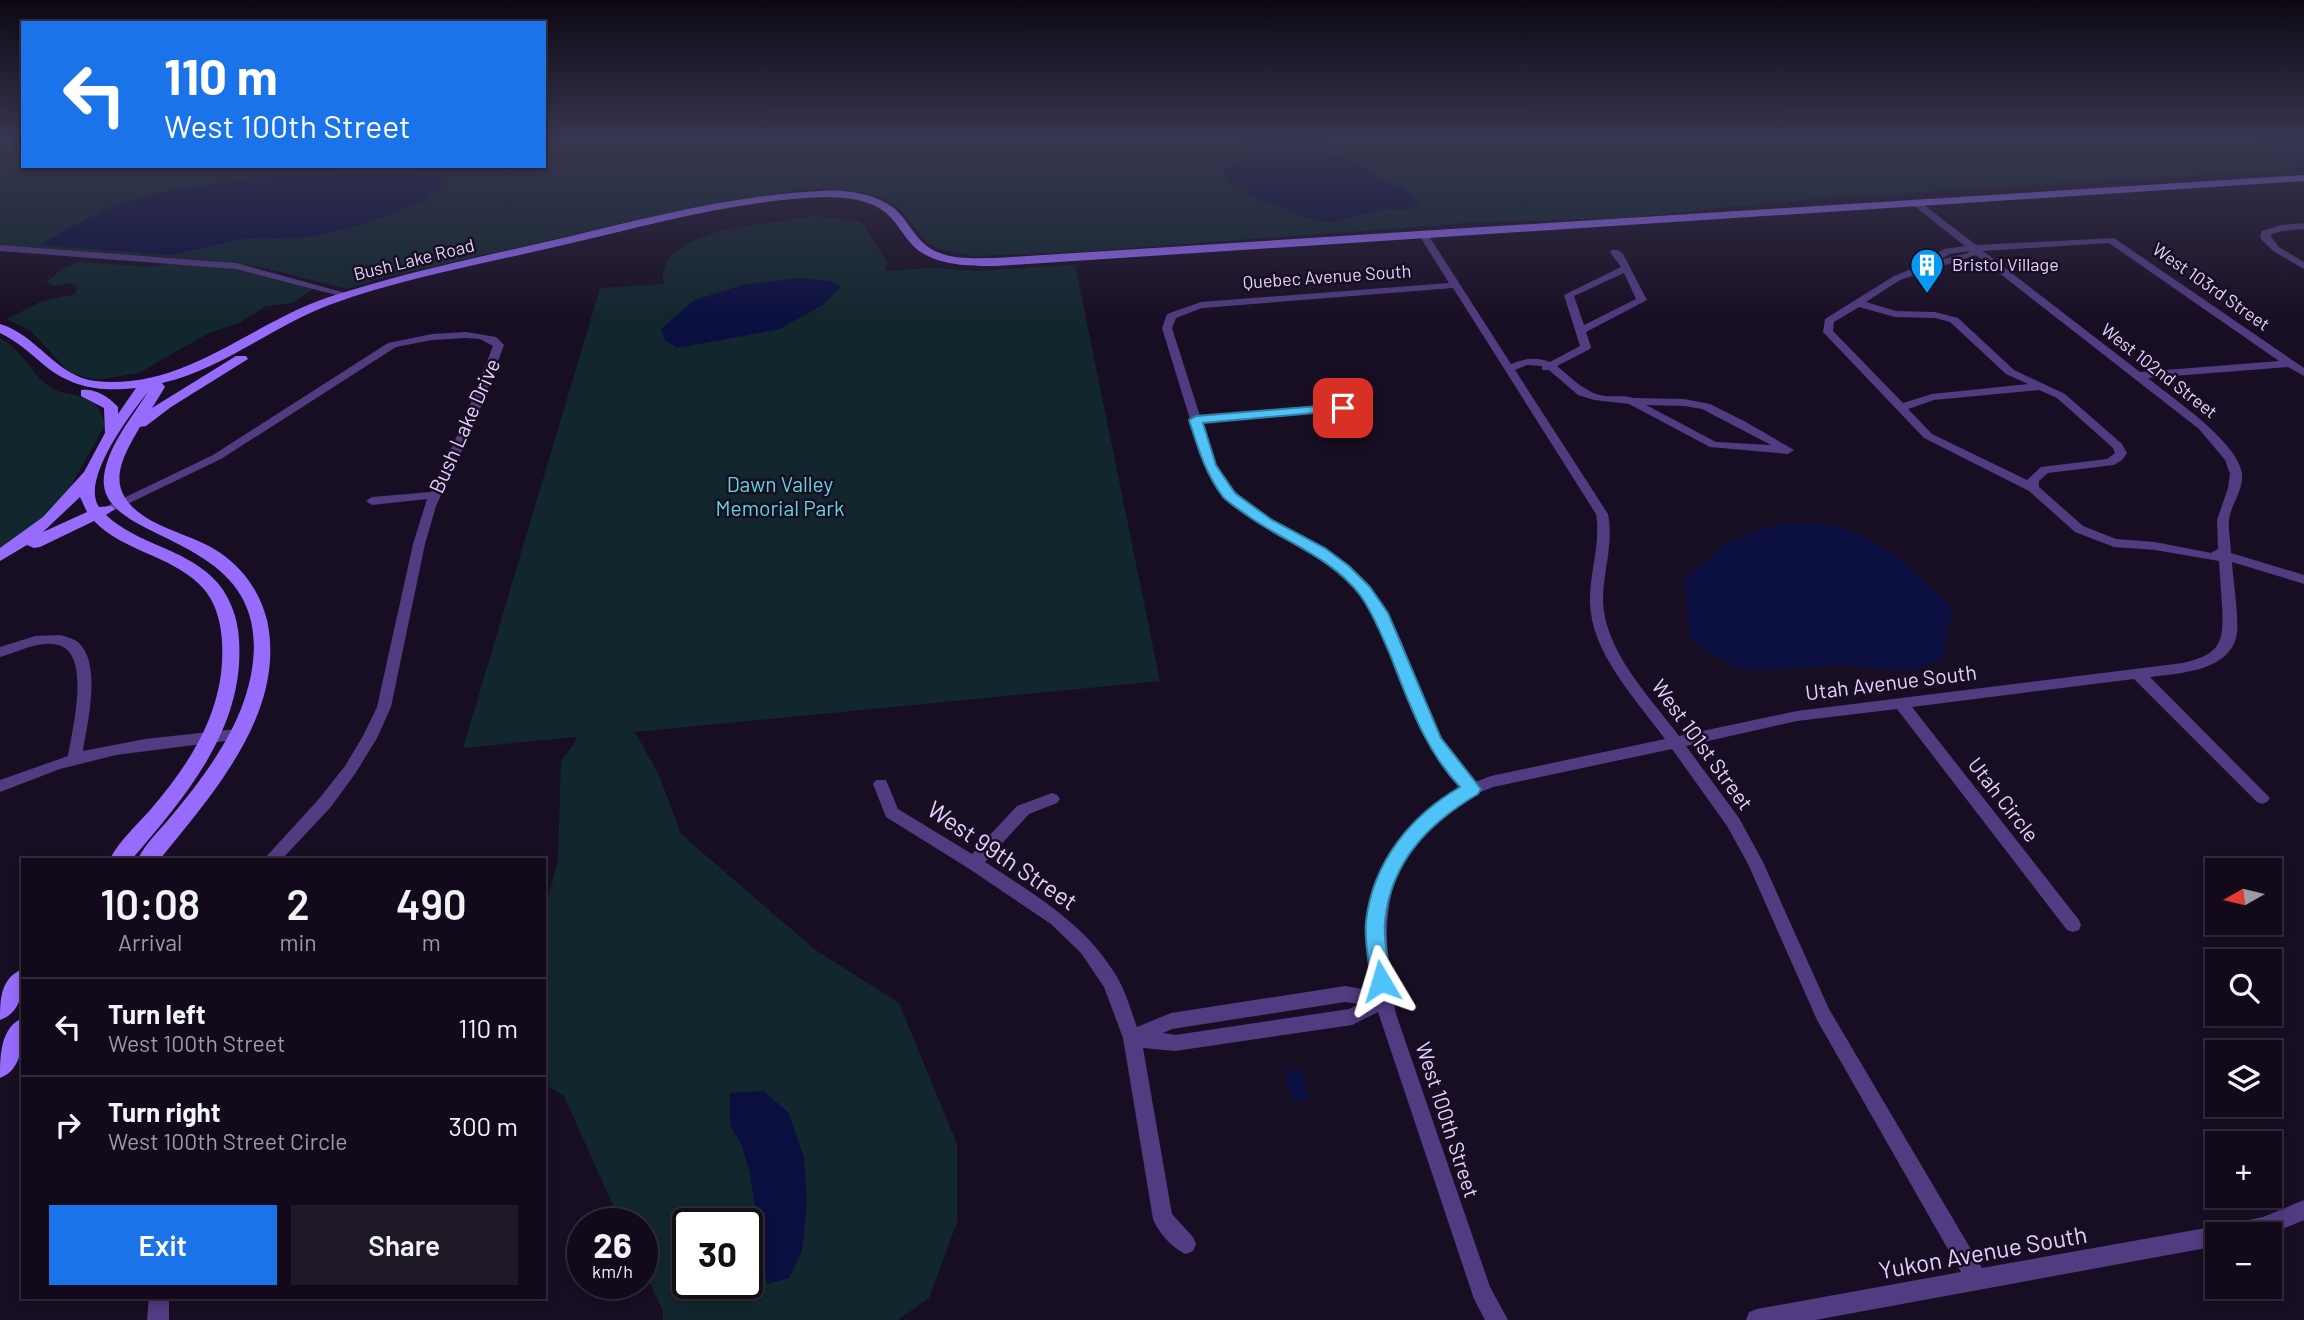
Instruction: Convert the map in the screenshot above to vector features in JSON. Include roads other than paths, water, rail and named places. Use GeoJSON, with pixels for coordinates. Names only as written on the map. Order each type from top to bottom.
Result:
{"type":"FeatureCollection","features":[{"type":"Feature","properties":{"kind":"street","name":"Bush Lake Road"},"geometry":{"type":"LineString","coordinates":[[151,386],[212,362],[310,310],[348,295],[412,276],[650,222],[766,201]]}},
{"type":"Feature","properties":{"kind":"street","name":"Bush Lake Road"},"geometry":{"type":"LineString","coordinates":[[863,201],[876,204],[895,215],[918,245],[928,252],[939,257],[975,262],[1967,201]]}},
{"type":"Feature","properties":{"kind":"street","name":"West 102nd Street"},"geometry":{"type":"LineString","coordinates":[[1916,204],[2203,427],[2231,459],[2236,474],[2235,488],[2223,520],[2226,557]]}},
{"type":"Feature","properties":{"kind":"street"},"geometry":{"type":"LineString","coordinates":[[2304,226],[2271,230],[2265,233],[2264,238],[2276,249],[2304,266]]}},
{"type":"Feature","properties":{"kind":"street","name":"West 101st Street"},"geometry":{"type":"LineString","coordinates":[[1424,235],[1602,514],[1606,529],[1597,608],[1601,630],[1610,652],[1624,675],[1708,785],[1744,842],[1823,1014],[1978,1281]]}},
{"type":"Feature","properties":{"kind":"street","name":"West 103rd Street"},"geometry":{"type":"LineString","coordinates":[[1975,250],[2111,240],[2304,373]]}},
{"type":"Feature","properties":{"kind":"street"},"geometry":{"type":"LineString","coordinates":[[0,248],[236,266],[348,295]]}},
{"type":"Feature","properties":{"kind":"street"},"geometry":{"type":"LineString","coordinates":[[1975,250],[1971,255],[1934,264],[1897,278],[1829,321],[1828,332],[1919,428],[1939,443],[2033,488],[2079,529],[2114,543],[2155,546],[2211,557],[2226,557],[2304,580]]}},
{"type":"Feature","properties":{"kind":"street"},"geometry":{"type":"LineString","coordinates":[[1581,331],[1642,300],[1620,256],[1615,252]]}},
{"type":"Feature","properties":{"kind":"street"},"geometry":{"type":"LineString","coordinates":[[1510,368],[1545,369],[1586,347],[1569,295],[1626,268]]}},
{"type":"Feature","properties":{"kind":"street","name":"Quebec Avenue South"},"geometry":{"type":"LineString","coordinates":[[1196,420],[1167,322],[1179,311],[1200,305],[1457,285]]}},
{"type":"Feature","properties":{"kind":"street","name":"Bush Lake Road"},"geometry":{"type":"LineString","coordinates":[[151,386],[210,372],[348,295]]}},
{"type":"Feature","properties":{"kind":"street"},"geometry":{"type":"LineString","coordinates":[[1857,303],[1895,314],[1945,316],[1954,320],[2010,372],[2071,404],[2118,446],[2121,453],[2110,462],[2045,470],[2033,480],[2033,488]]}},
{"type":"Feature","properties":{"kind":"street"},"geometry":{"type":"LineString","coordinates":[[0,328],[16,334],[62,374],[79,382],[151,386]]}},
{"type":"Feature","properties":{"kind":"street","name":"Bush Lake Drive"},"geometry":{"type":"LineString","coordinates":[[110,508],[217,457],[392,345],[421,338],[471,335],[491,337],[499,345],[469,423],[434,495],[419,544],[384,708],[370,738],[350,770],[324,804],[273,858]]}},
{"type":"Feature","properties":{"kind":"street"},"geometry":{"type":"LineString","coordinates":[[130,436],[146,418],[250,352]]}},
{"type":"Feature","properties":{"kind":"street"},"geometry":{"type":"LineString","coordinates":[[39,355],[41,365],[57,381],[72,390],[103,394],[151,386]]}},
{"type":"Feature","properties":{"kind":"street"},"geometry":{"type":"LineString","coordinates":[[2137,376],[2304,362]]}},
{"type":"Feature","properties":{"kind":"street"},"geometry":{"type":"LineString","coordinates":[[1552,365],[1583,393],[1596,397],[1627,399],[1699,404],[1788,450],[1714,445],[1627,399]]}},
{"type":"Feature","properties":{"kind":"street"},"geometry":{"type":"LineString","coordinates":[[0,558],[55,517],[90,473],[112,435],[151,386]]}},
{"type":"Feature","properties":{"kind":"street"},"geometry":{"type":"LineString","coordinates":[[121,858],[174,796],[211,737],[226,697],[232,671],[232,646],[220,599],[206,580],[164,552],[120,533],[110,508],[112,470],[151,386]]}},
{"type":"Feature","properties":{"kind":"street"},"geometry":{"type":"LineString","coordinates":[[1900,408],[1932,397],[2041,387]]}},
{"type":"Feature","properties":{"kind":"street"},"geometry":{"type":"LineString","coordinates":[[86,393],[103,400],[111,407],[112,435]]}},
{"type":"Feature","properties":{"kind":"street"},"geometry":{"type":"LineString","coordinates":[[1343,408],[1196,420],[1210,465],[1230,496],[1267,523],[1320,551],[1344,569],[1364,590],[1380,613],[1433,740],[1451,767],[1472,789]]}},
{"type":"Feature","properties":{"kind":"street"},"geometry":{"type":"LineString","coordinates":[[90,473],[87,501],[141,521],[220,560],[250,595],[259,618],[261,670],[248,714],[219,766],[190,808],[149,858]]}},
{"type":"Feature","properties":{"kind":"street"},"geometry":{"type":"LineString","coordinates":[[372,501],[434,495]]}},
{"type":"Feature","properties":{"kind":"street"},"geometry":{"type":"LineString","coordinates":[[0,558],[110,508]]}},
{"type":"Feature","properties":{"kind":"street","name":"Utah Avenue South"},"geometry":{"type":"LineString","coordinates":[[1472,789],[1491,782],[1797,716],[2203,664],[2218,656],[2230,633],[2226,557]]}},
{"type":"Feature","properties":{"kind":"street"},"geometry":{"type":"LineString","coordinates":[[0,652],[40,638],[70,641],[78,648],[84,666],[84,688],[75,757]]}},
{"type":"Feature","properties":{"kind":"street"},"geometry":{"type":"LineString","coordinates":[[2138,674],[2262,798]]}},
{"type":"Feature","properties":{"kind":"street","name":"Utah Circle"},"geometry":{"type":"LineString","coordinates":[[1900,702],[2073,925]]}},
{"type":"Feature","properties":{"kind":"street"},"geometry":{"type":"LineString","coordinates":[[0,786],[75,757],[136,744],[236,735]]}},
{"type":"Feature","properties":{"kind":"street","name":"West 99th Street"},"geometry":{"type":"LineString","coordinates":[[881,784],[892,813],[974,863],[1057,919],[1087,948],[1111,983],[1132,1038],[1163,1219],[1185,1244]]}},
{"type":"Feature","properties":{"kind":"street","name":"West 100th Street"},"geometry":{"type":"LineString","coordinates":[[1472,789],[1442,806],[1416,829],[1397,856],[1382,888],[1375,923],[1377,961],[1384,1000],[1481,1292],[1497,1320]]}},
{"type":"Feature","properties":{"kind":"street"},"geometry":{"type":"LineString","coordinates":[[974,863],[1023,810],[1052,799]]}},
{"type":"Feature","properties":{"kind":"street"},"geometry":{"type":"LineString","coordinates":[[0,1010],[21,982]]}},
{"type":"Feature","properties":{"kind":"street"},"geometry":{"type":"LineString","coordinates":[[1132,1038],[1175,1044],[1352,1017],[1384,1000]]}},
{"type":"Feature","properties":{"kind":"street"},"geometry":{"type":"LineString","coordinates":[[0,1068],[21,1031]]}},
{"type":"Feature","properties":{"kind":"street"},"geometry":{"type":"LineString","coordinates":[[2275,1222],[2304,1210]]}},
{"type":"Feature","properties":{"kind":"street","name":"Yukon Avenue South"},"geometry":{"type":"LineString","coordinates":[[1757,1320],[2205,1238]]}},
{"type":"Feature","properties":{"kind":"street"},"geometry":{"type":"LineString","coordinates":[[158,1320],[159,1299]]}},
{"type":"Feature","properties":{"kind":"place","name":"Bristol Village"},"geometry":{"type":"Point","coordinates":[1927,295]}},
{"type":"Feature","properties":{"kind":"park label","name":"Dawn Valley Memorial Park"},"geometry":{"type":"Point","coordinates":[780,497]}}]}
